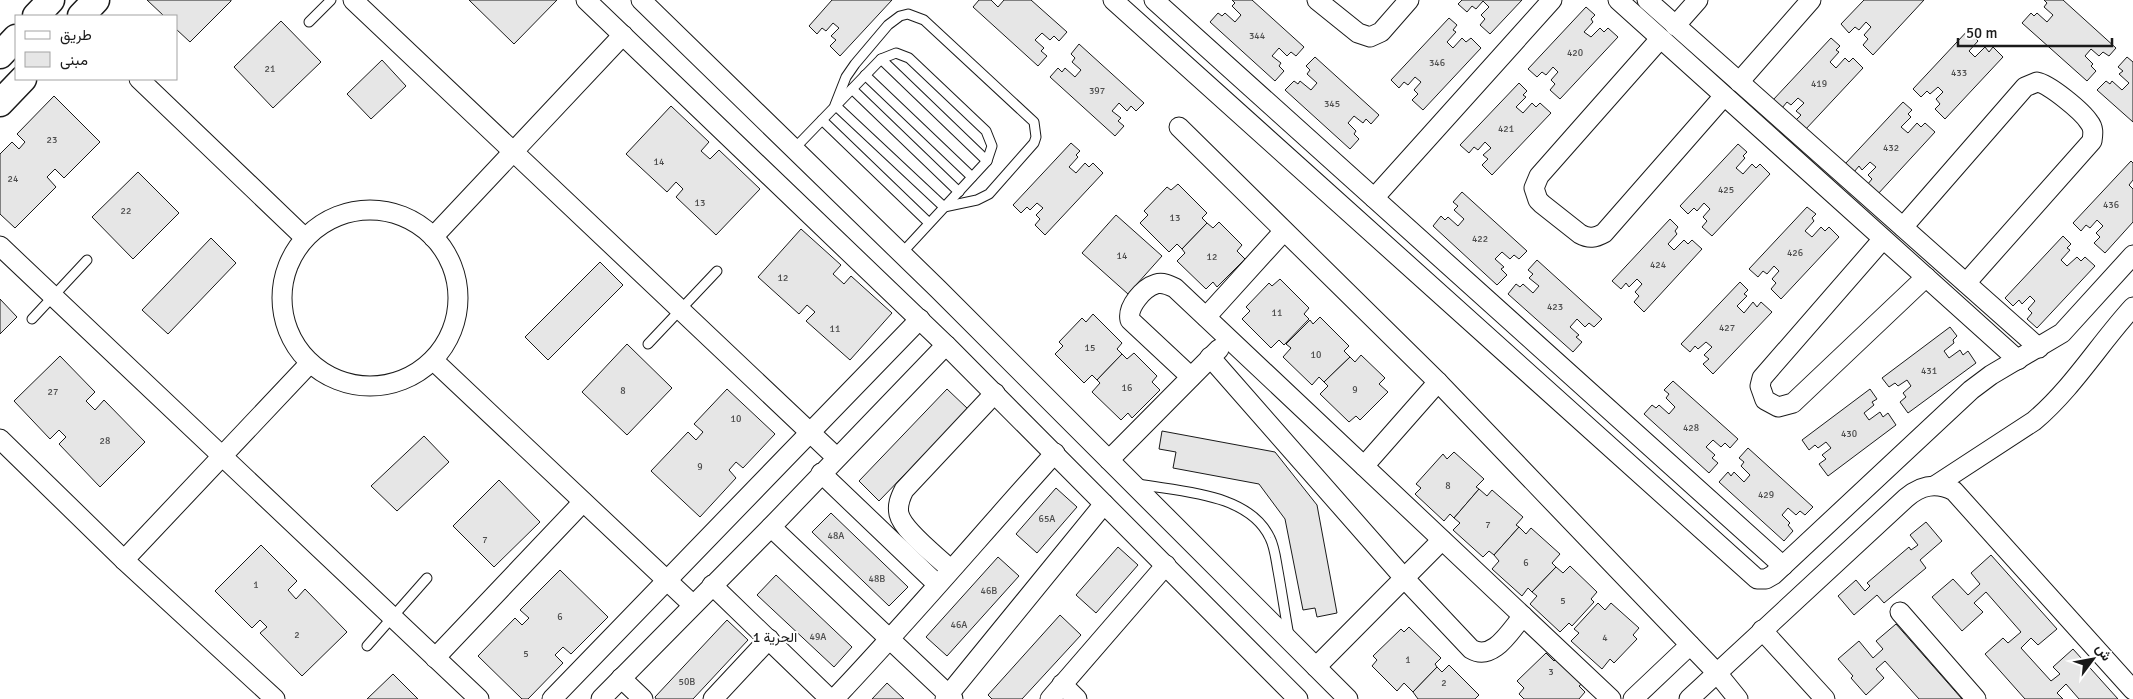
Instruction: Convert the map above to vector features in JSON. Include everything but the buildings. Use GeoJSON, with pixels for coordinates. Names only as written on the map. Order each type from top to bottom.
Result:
{"type":"FeatureCollection","features":[{"type":"Feature","properties":{"kind":"street"},"geometry":{"type":"LineString","coordinates":[[82,15],[96,0]]}},
{"type":"Feature","properties":{"kind":"street"},"geometry":{"type":"LineString","coordinates":[[352,0],[836,458]]}},
{"type":"Feature","properties":{"kind":"street"},"geometry":{"type":"LineString","coordinates":[[586,0],[946,345],[1298,699]]}},
{"type":"Feature","properties":{"kind":"street"},"geometry":{"type":"LineString","coordinates":[[641,0],[901,254],[1348,699]]}},
{"type":"Feature","properties":{"kind":"street"},"geometry":{"type":"LineString","coordinates":[[1113,0],[1754,577],[1766,579],[1783,566],[1971,390],[1991,375],[2039,348],[2070,325],[2133,256]]}},
{"type":"Feature","properties":{"kind":"street"},"geometry":{"type":"LineString","coordinates":[[1154,0],[1783,566]]}},
{"type":"Feature","properties":{"kind":"street"},"geometry":{"type":"LineString","coordinates":[[1318,0],[1358,33],[1370,37],[1381,32],[1409,0]]}},
{"type":"Feature","properties":{"kind":"street"},"geometry":{"type":"LineString","coordinates":[[1374,198],[1552,0]]}},
{"type":"Feature","properties":{"kind":"street"},"geometry":{"type":"LineString","coordinates":[[1618,0],[2018,360]]}},
{"type":"Feature","properties":{"kind":"street"},"geometry":{"type":"LineString","coordinates":[[1646,0],[2039,348]]}},
{"type":"Feature","properties":{"kind":"street"},"geometry":{"type":"LineString","coordinates":[[1676,26],[1698,0]]}},
{"type":"Feature","properties":{"kind":"street"},"geometry":{"type":"LineString","coordinates":[[1739,82],[1811,0]]}},
{"type":"Feature","properties":{"kind":"street"},"geometry":{"type":"LineString","coordinates":[[433,237],[622,35]]}},
{"type":"Feature","properties":{"kind":"street"},"geometry":{"type":"LineString","coordinates":[[0,55],[15,39]]}},
{"type":"Feature","properties":{"kind":"street"},"geometry":{"type":"LineString","coordinates":[[1660,39],[1539,176],[1534,188],[1538,200],[1542,204],[1580,234],[1586,237],[1598,236],[1724,96]]}},
{"type":"Feature","properties":{"kind":"street"},"geometry":{"type":"LineString","coordinates":[[0,103],[22,80]]}},
{"type":"Feature","properties":{"kind":"street"},"geometry":{"type":"LineString","coordinates":[[140,80],[304,238]]}},
{"type":"Feature","properties":{"kind":"street"},"geometry":{"type":"LineString","coordinates":[[1903,227],[2025,86],[2037,82],[2043,83],[2090,122],[2093,134],[2092,141],[1966,283]]}},
{"type":"Feature","properties":{"kind":"street"},"geometry":{"type":"LineString","coordinates":[[1179,127],[1438,382],[1717,673],[1738,699]]}},
{"type":"Feature","properties":{"kind":"street"},"geometry":{"type":"LineString","coordinates":[[354,210],[383,210],[410,220],[433,237],[449,259],[457,285],[457,312],[448,338],[433,360],[411,376],[386,385],[359,386],[333,378],[310,363],[293,341],[283,315],[282,287],[289,261],[304,238],[327,220],[354,210]]}},
{"type":"Feature","properties":{"kind":"street"},"geometry":{"type":"LineString","coordinates":[[1206,317],[1284,231]]}},
{"type":"Feature","properties":{"kind":"street"},"geometry":{"type":"LineString","coordinates":[[1883,239],[1762,378],[1760,386],[1764,400],[1778,407],[1792,403],[1926,277]]}},
{"type":"Feature","properties":{"kind":"street"},"geometry":{"type":"LineString","coordinates":[[0,246],[479,699]]}},
{"type":"Feature","properties":{"kind":"street"},"geometry":{"type":"LineString","coordinates":[[1191,377],[1132,324],[1129,312],[1149,287],[1162,283],[1175,288],[1611,699]]}},
{"type":"Feature","properties":{"kind":"street"},"geometry":{"type":"LineString","coordinates":[[1689,699],[1906,498],[1916,490],[1936,485],[2034,421],[2047,410],[2069,386],[2133,307]]}},
{"type":"Feature","properties":{"kind":"street"},"geometry":{"type":"LineString","coordinates":[[552,699],[920,320]]}},
{"type":"Feature","properties":{"kind":"street"},"geometry":{"type":"LineString","coordinates":[[1109,460],[1229,339]]}},
{"type":"Feature","properties":{"kind":"street"},"geometry":{"type":"LineString","coordinates":[[602,699],[946,345]]}},
{"type":"Feature","properties":{"kind":"street"},"geometry":{"type":"LineString","coordinates":[[1210,358],[1405,579],[1476,652],[1482,653],[1493,649],[1523,616]]}},
{"type":"Feature","properties":{"kind":"street"},"geometry":{"type":"LineString","coordinates":[[433,360],[693,605]]}},
{"type":"Feature","properties":{"kind":"street"},"geometry":{"type":"LineString","coordinates":[[124,560],[310,363]]}},
{"type":"Feature","properties":{"kind":"street"},"geometry":{"type":"LineString","coordinates":[[1364,466],[1438,382]]}},
{"type":"Feature","properties":{"kind":"street"},"geometry":{"type":"LineString","coordinates":[[950,569],[906,527],[898,513],[900,497],[904,490],[995,394]]}},
{"type":"Feature","properties":{"kind":"street"},"geometry":{"type":"LineString","coordinates":[[0,439],[124,560],[276,699]]}},
{"type":"Feature","properties":{"kind":"street"},"geometry":{"type":"LineString","coordinates":[[834,699],[890,640],[950,569],[1055,453]]}},
{"type":"Feature","properties":{"kind":"street"},"geometry":{"type":"LineString","coordinates":[[821,473],[937,584]]}},
{"type":"Feature","properties":{"kind":"street"},"geometry":{"type":"LineString","coordinates":[[1936,485],[1954,491],[2133,690]]}},
{"type":"Feature","properties":{"kind":"street"},"geometry":{"type":"LineString","coordinates":[[435,658],[583,502]]}},
{"type":"Feature","properties":{"kind":"street"},"geometry":{"type":"LineString","coordinates":[[771,527],[949,698],[1104,504]]}},
{"type":"Feature","properties":{"kind":"street"},"geometry":{"type":"LineString","coordinates":[[892,541],[906,527]]}},
{"type":"Feature","properties":{"kind":"street"},"geometry":{"type":"LineString","coordinates":[[1316,667],[1442,540]]}},
{"type":"Feature","properties":{"kind":"street"},"geometry":{"type":"LineString","coordinates":[[1050,699],[1166,565]]}},
{"type":"Feature","properties":{"kind":"street"},"geometry":{"type":"LineString","coordinates":[[712,585],[830,699]]}},
{"type":"Feature","properties":{"kind":"street"},"geometry":{"type":"LineString","coordinates":[[1900,612],[1976,699]]}},
{"type":"Feature","properties":{"kind":"street"},"geometry":{"type":"LineString","coordinates":[[1762,630],[1825,699]]}},
{"type":"Feature","properties":{"kind":"street"},"geometry":{"type":"LineString","coordinates":[[713,699],[769,639]]}},
{"type":"Feature","properties":{"kind":"street"},"geometry":{"type":"LineString","coordinates":[[1633,699],[1690,645]]}},
{"type":"Feature","properties":{"kind":"street"},"geometry":{"type":"LineString","coordinates":[[622,678],[643,699]]}},
{"type":"Feature","properties":{"kind":"street"},"geometry":{"type":"LineString","coordinates":[[1062,684],[1077,699]]}},
{"type":"Feature","properties":{"kind":"lane"},"geometry":{"type":"LineString","coordinates":[[309,22],[330,0]]}},
{"type":"Feature","properties":{"kind":"lane"},"geometry":{"type":"LineString","coordinates":[[835,105],[846,77],[855,64],[888,25],[900,16],[908,14],[924,20],[1024,112],[1034,122],[1036,130],[1036,137],[1030,149],[983,198],[944,207]]}},
{"type":"Feature","properties":{"kind":"lane"},"geometry":{"type":"LineString","coordinates":[[793,150],[881,59],[896,54],[909,58],[986,131],[992,146],[987,160],[901,254]]}},
{"type":"Feature","properties":{"kind":"lane"},"geometry":{"type":"LineString","coordinates":[[881,59],[987,160]]}},
{"type":"Feature","properties":{"kind":"lane"},"geometry":{"type":"LineString","coordinates":[[865,75],[972,177]]}},
{"type":"Feature","properties":{"kind":"lane"},"geometry":{"type":"LineString","coordinates":[[852,89],[959,192]]}},
{"type":"Feature","properties":{"kind":"lane"},"geometry":{"type":"LineString","coordinates":[[835,105],[944,207]]}},
{"type":"Feature","properties":{"kind":"lane"},"geometry":{"type":"LineString","coordinates":[[822,120],[929,223]]}},
{"type":"Feature","properties":{"kind":"lane"},"geometry":{"type":"LineString","coordinates":[[32,319],[87,260]]}},
{"type":"Feature","properties":{"kind":"lane"},"geometry":{"type":"LineString","coordinates":[[648,344],[717,271]]}},
{"type":"Feature","properties":{"kind":"lane"},"geometry":{"type":"LineString","coordinates":[[1132,483],[1218,499],[1235,504],[1250,512],[1263,524],[1271,539],[1290,641]]}},
{"type":"Feature","properties":{"kind":"lane"},"geometry":{"type":"LineString","coordinates":[[367,646],[427,578]]}},
{"type":"Feature","properties":{"kind":"district","name":"الحرية 1"},"geometry":{"type":"Point","coordinates":[775,637]}}]}
